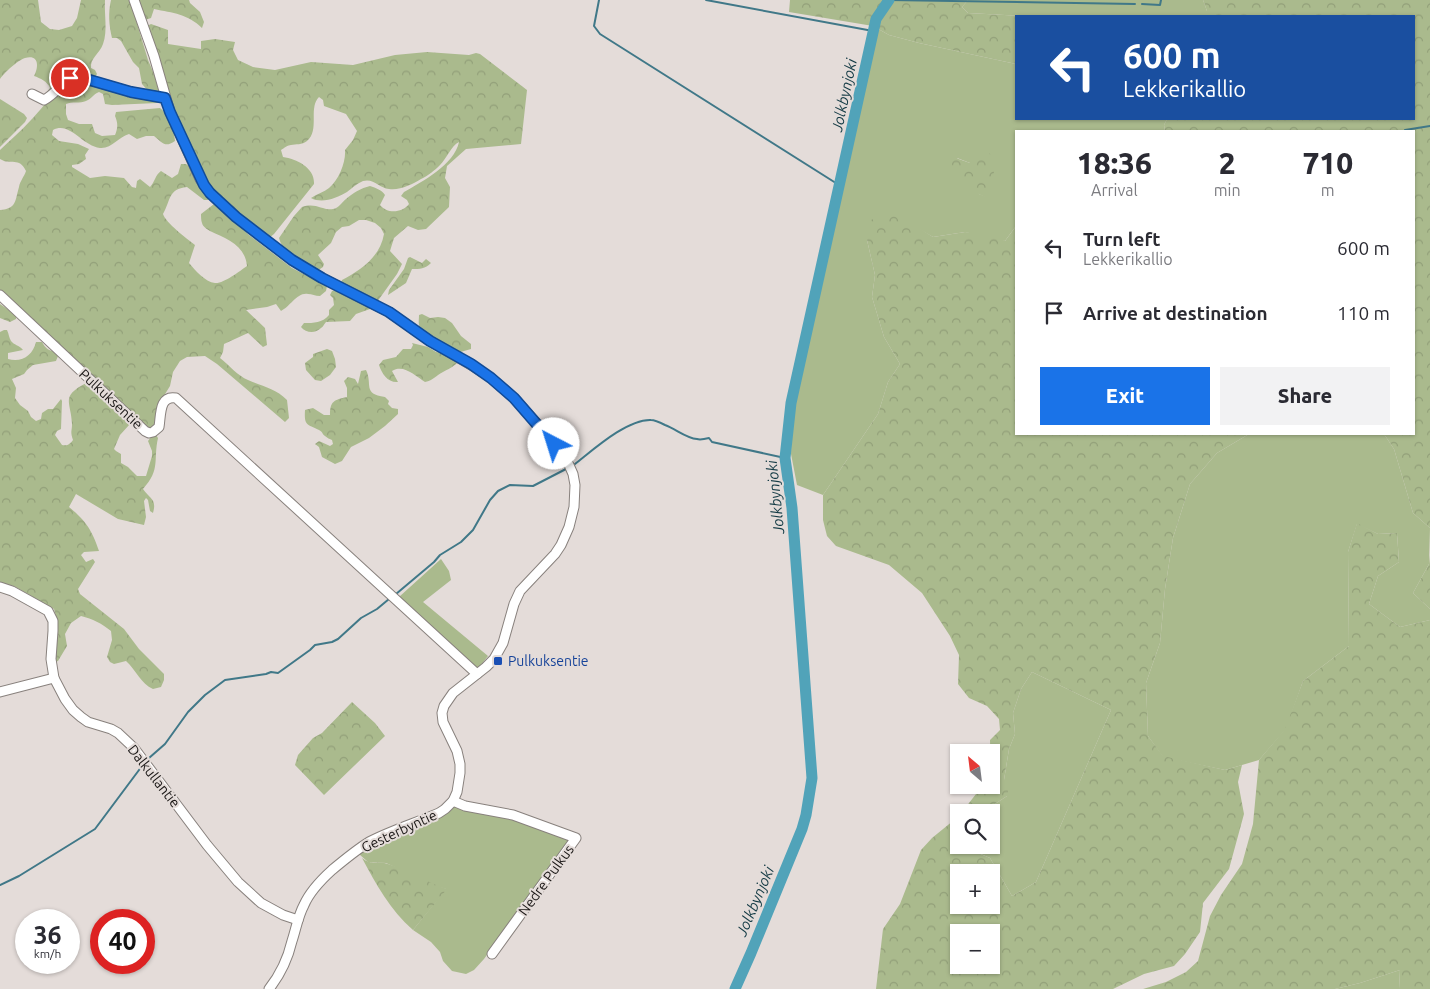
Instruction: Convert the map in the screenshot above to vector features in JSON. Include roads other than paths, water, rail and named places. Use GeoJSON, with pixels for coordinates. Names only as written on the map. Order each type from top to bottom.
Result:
{"type":"FeatureCollection","features":[{"type":"Feature","properties":{"kind":"street"},"geometry":{"type":"LineString","coordinates":[[134,0],[158,66],[170,112],[200,179],[210,193],[236,217],[292,260],[322,278],[389,312],[430,341],[471,364],[491,378],[514,398],[554,444],[569,465],[575,485],[575,495],[572,518],[564,539],[555,554],[520,591],[514,604],[504,643],[494,659],[453,693],[444,706],[442,713],[443,722],[457,751],[460,764],[459,782],[452,801]]}},
{"type":"Feature","properties":{"kind":"street"},"geometry":{"type":"LineString","coordinates":[[32,94],[44,100],[50,97],[64,81],[76,76],[131,92],[165,98]]}},
{"type":"Feature","properties":{"kind":"street","name":"Pulkuksentie"},"geometry":{"type":"LineString","coordinates":[[0,294],[145,432],[149,433],[159,427],[163,403],[170,397],[176,398],[478,674]]}},
{"type":"Feature","properties":{"kind":"street","name":"Dalkullantie"},"geometry":{"type":"LineString","coordinates":[[0,587],[12,591],[48,611],[53,621],[54,631],[51,659],[54,678],[65,699],[81,718],[118,733],[134,748],[207,845],[249,894],[271,909],[298,920]]}},
{"type":"Feature","properties":{"kind":"street"},"geometry":{"type":"LineString","coordinates":[[0,692],[54,678]]}},
{"type":"Feature","properties":{"kind":"street","name":"Gesterbyntie"},"geometry":{"type":"LineString","coordinates":[[269,989],[276,980],[287,956],[304,904],[313,888],[348,857],[368,843],[439,813],[452,801]]}},
{"type":"Feature","properties":{"kind":"street","name":"Nedre Pulkus"},"geometry":{"type":"LineString","coordinates":[[452,801],[465,806],[514,815],[576,838],[492,954]]}},
{"type":"Feature","properties":{"kind":"waterway"},"geometry":{"type":"LineString","coordinates":[[599,0],[594,26],[600,34],[839,185]]}},
{"type":"Feature","properties":{"kind":"waterway"},"geometry":{"type":"LineString","coordinates":[[706,0],[873,31]]}},
{"type":"Feature","properties":{"kind":"waterway"},"geometry":{"type":"LineString","coordinates":[[889,0],[1135,4]]}},
{"type":"Feature","properties":{"kind":"waterway","name":"Jolkbynjoki"},"geometry":{"type":"LineString","coordinates":[[735,989],[802,829],[812,778],[792,508],[785,458],[791,403],[876,19],[889,0]]}},
{"type":"Feature","properties":{"kind":"waterway"},"geometry":{"type":"LineString","coordinates":[[1142,4],[1160,5],[1161,0]]}},
{"type":"Feature","properties":{"kind":"waterway"},"geometry":{"type":"LineString","coordinates":[[1405,130],[1430,126]]}},
{"type":"Feature","properties":{"kind":"waterway"},"geometry":{"type":"LineString","coordinates":[[575,464],[621,430],[632,424],[651,420],[693,438],[709,438],[712,442],[785,458]]}},
{"type":"Feature","properties":{"kind":"waterway"},"geometry":{"type":"LineString","coordinates":[[396,594],[440,555],[461,542],[473,530],[490,500],[498,491],[510,485],[533,486],[566,469]]}},
{"type":"Feature","properties":{"kind":"waterway"},"geometry":{"type":"LineString","coordinates":[[149,758],[165,744],[188,712],[205,695],[225,680],[271,672],[278,673],[315,645],[338,639],[361,618],[377,609],[389,599]]}},
{"type":"Feature","properties":{"kind":"waterway"},"geometry":{"type":"LineString","coordinates":[[0,885],[19,876],[95,829],[142,766]]}},
{"type":"Feature","properties":{"kind":"place","name":"Pulkuksentie"},"geometry":{"type":"Point","coordinates":[498,661]}}]}
